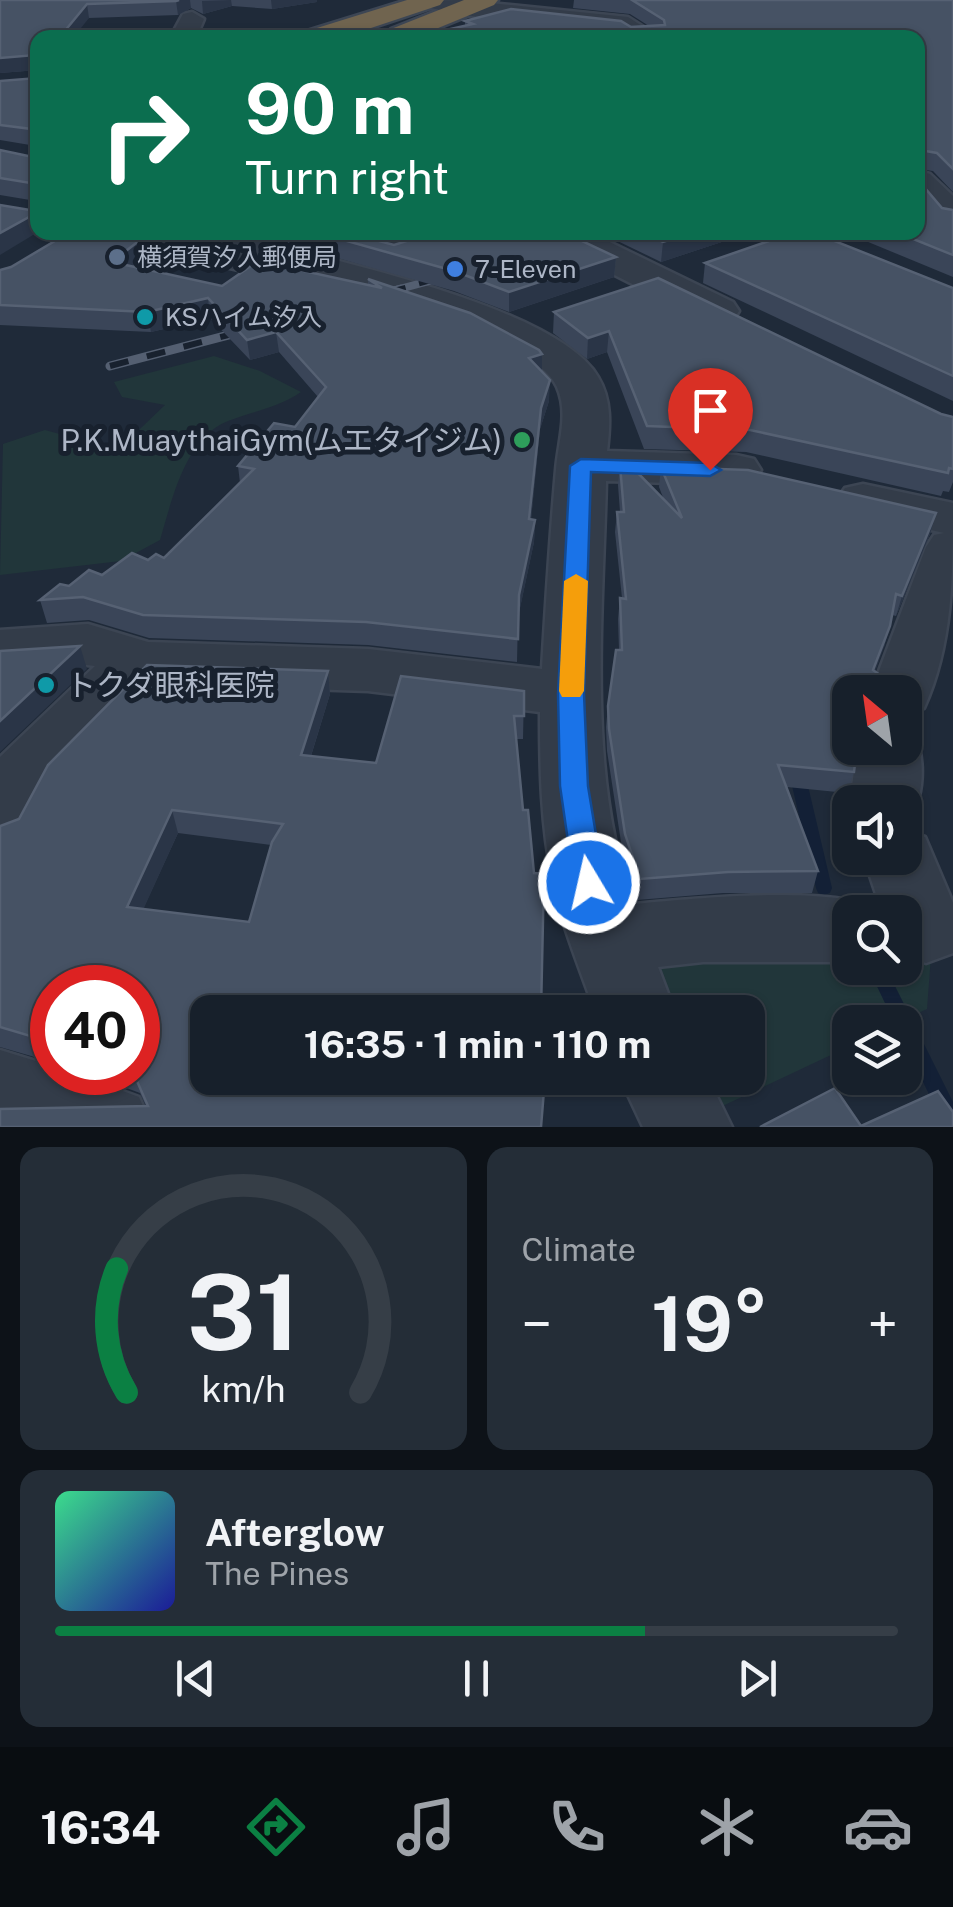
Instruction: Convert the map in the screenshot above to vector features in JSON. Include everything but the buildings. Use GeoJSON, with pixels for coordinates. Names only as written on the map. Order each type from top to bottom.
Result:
{"type":"FeatureCollection","features":[{"type":"Feature","properties":{"kind":"highway"},"geometry":{"type":"LineString","coordinates":[[339,30],[431,0]]}},
{"type":"Feature","properties":{"kind":"highway"},"geometry":{"type":"LineString","coordinates":[[410,30],[474,4]]}},
{"type":"Feature","properties":{"kind":"street"},"geometry":{"type":"LineString","coordinates":[[431,0],[639,24]]}},
{"type":"Feature","properties":{"kind":"street"},"geometry":{"type":"LineString","coordinates":[[925,192],[953,216]]}},
{"type":"Feature","properties":{"kind":"street"},"geometry":{"type":"LineString","coordinates":[[154,240],[245,261],[304,265]]}},
{"type":"Feature","properties":{"kind":"street"},"geometry":{"type":"LineString","coordinates":[[234,240],[250,249],[439,304],[530,323],[546,350],[578,380],[588,416],[581,466],[571,694],[574,786],[589,883],[627,995]]}},
{"type":"Feature","properties":{"kind":"street"},"geometry":{"type":"LineString","coordinates":[[574,240],[760,331]]}},
{"type":"Feature","properties":{"kind":"street"},"geometry":{"type":"LineString","coordinates":[[604,298],[710,263]]}},
{"type":"Feature","properties":{"kind":"street"},"geometry":{"type":"LineString","coordinates":[[581,466],[745,471],[953,519]]}},
{"type":"Feature","properties":{"kind":"street"},"geometry":{"type":"LineString","coordinates":[[908,675],[953,547]]}},
{"type":"Feature","properties":{"kind":"street"},"geometry":{"type":"LineString","coordinates":[[0,650],[70,642],[116,648],[136,663],[368,670],[571,694]]}},
{"type":"Feature","properties":{"kind":"street"},"geometry":{"type":"LineString","coordinates":[[0,821],[26,770],[136,663]]}},
{"type":"Feature","properties":{"kind":"street"},"geometry":{"type":"LineString","coordinates":[[906,875],[928,932]]}},
{"type":"Feature","properties":{"kind":"street"},"geometry":{"type":"LineString","coordinates":[[606,940],[703,930],[832,930]]}},
{"type":"Feature","properties":{"kind":"street"},"geometry":{"type":"LineString","coordinates":[[0,1090],[109,1127]]}},
{"type":"Feature","properties":{"kind":"street"},"geometry":{"type":"LineString","coordinates":[[671,1095],[689,1127]]}},
{"type":"Feature","properties":{"kind":"green space"},"geometry":{"type":"Polygon","coordinates":[[[214,356],[260,371],[301,392],[274,406],[228,421],[201,441],[182,472],[160,540],[121,561],[0,575],[3,444],[45,430],[118,450],[165,405],[122,397],[114,382],[214,356]]]}},
{"type":"Feature","properties":{"kind":"green space"},"geometry":{"type":"Polygon","coordinates":[[[832,943],[832,985],[922,985],[922,943],[932,943],[927,1009],[922,1011],[922,1005],[832,1005],[832,1054],[765,1086],[765,995],[655,995],[634,954],[832,943]]]}},
{"type":"Feature","properties":{"kind":"green space"},"geometry":{"type":"Polygon","coordinates":[[[706,1095],[746,1095],[714,1110],[706,1095]]]}},
{"type":"Feature","properties":{"kind":"waterway"},"geometry":{"type":"LineString","coordinates":[[797,773],[824,888]]}},
{"type":"Feature","properties":{"kind":"waterway"},"geometry":{"type":"LineString","coordinates":[[885,985],[895,1005]]}},
{"type":"Feature","properties":{"kind":"waterway"},"geometry":{"type":"LineString","coordinates":[[922,1060],[953,1122]]}},
{"type":"Feature","properties":{"kind":"railway"},"geometry":{"type":"LineString","coordinates":[[554,247],[579,240]]}},
{"type":"Feature","properties":{"kind":"railway"},"geometry":{"type":"LineString","coordinates":[[392,291],[448,276]]}},
{"type":"Feature","properties":{"kind":"railway"},"geometry":{"type":"LineString","coordinates":[[371,297],[401,289]]}},
{"type":"Feature","properties":{"kind":"railway"},"geometry":{"type":"LineString","coordinates":[[110,366],[255,328]]}},
{"type":"Feature","properties":{"kind":"slow traffic"},"geometry":{"type":"LineString","coordinates":[[571,691],[576,581]]}},
{"type":"Feature","properties":{"kind":"place","name":"横須賀汐入郵便局"},"geometry":{"type":"Point","coordinates":[117,257]}},
{"type":"Feature","properties":{"kind":"place","name":"7-Eleven"},"geometry":{"type":"Point","coordinates":[455,269]}},
{"type":"Feature","properties":{"kind":"place","name":"KSハイム汐入"},"geometry":{"type":"Point","coordinates":[145,317]}},
{"type":"Feature","properties":{"kind":"place","name":"P.K.MuaythaiGym(ムエタイジム)"},"geometry":{"type":"Point","coordinates":[522,440]}},
{"type":"Feature","properties":{"kind":"place","name":"トクダ眼科医院"},"geometry":{"type":"Point","coordinates":[46,685]}},
{"type":"Feature","properties":{"kind":"route"},"geometry":{"type":"LineString","coordinates":[[589,883],[574,786],[571,694],[581,466],[710,470]]}}]}
